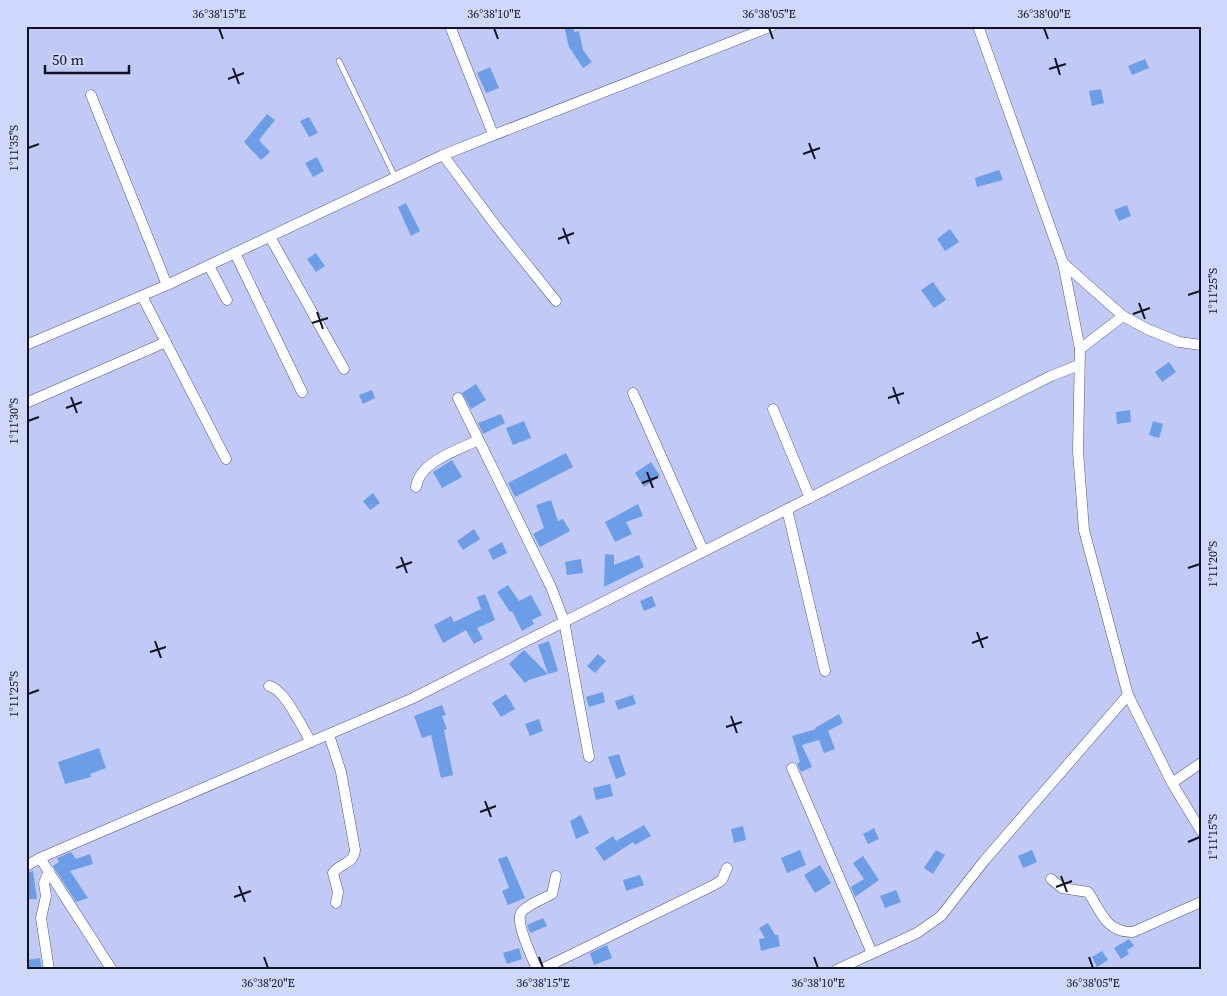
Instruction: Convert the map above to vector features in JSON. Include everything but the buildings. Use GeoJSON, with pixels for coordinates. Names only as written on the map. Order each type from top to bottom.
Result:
{"type":"FeatureCollection","features":[{"type":"Feature","properties":{"kind":"street"},"geometry":{"type":"LineString","coordinates":[[450,26],[493,134]]}},
{"type":"Feature","properties":{"kind":"street"},"geometry":{"type":"LineString","coordinates":[[26,345],[209,266],[443,155],[772,26]]}},
{"type":"Feature","properties":{"kind":"street"},"geometry":{"type":"LineString","coordinates":[[978,26],[1063,263],[1080,349],[1078,451],[1084,530],[1128,695],[1172,783],[1201,831]]}},
{"type":"Feature","properties":{"kind":"street"},"geometry":{"type":"LineString","coordinates":[[91,95],[167,285]]}},
{"type":"Feature","properties":{"kind":"street"},"geometry":{"type":"LineString","coordinates":[[443,155],[496,226],[556,301]]}},
{"type":"Feature","properties":{"kind":"street"},"geometry":{"type":"LineString","coordinates":[[270,237],[344,369]]}},
{"type":"Feature","properties":{"kind":"street"},"geometry":{"type":"LineString","coordinates":[[236,253],[302,392]]}},
{"type":"Feature","properties":{"kind":"street"},"geometry":{"type":"LineString","coordinates":[[1063,263],[1123,316],[1147,330],[1179,342],[1201,345]]}},
{"type":"Feature","properties":{"kind":"street"},"geometry":{"type":"LineString","coordinates":[[209,266],[227,300]]}},
{"type":"Feature","properties":{"kind":"street"},"geometry":{"type":"LineString","coordinates":[[142,296],[226,459]]}},
{"type":"Feature","properties":{"kind":"street"},"geometry":{"type":"LineString","coordinates":[[1080,349],[1123,316]]}},
{"type":"Feature","properties":{"kind":"street"},"geometry":{"type":"LineString","coordinates":[[26,403],[166,342]]}},
{"type":"Feature","properties":{"kind":"street"},"geometry":{"type":"LineString","coordinates":[[26,866],[40,858],[329,735],[411,698],[1051,376],[1080,365]]}},
{"type":"Feature","properties":{"kind":"street"},"geometry":{"type":"LineString","coordinates":[[633,393],[703,550]]}},
{"type":"Feature","properties":{"kind":"street"},"geometry":{"type":"LineString","coordinates":[[458,398],[551,587],[564,621],[589,757]]}},
{"type":"Feature","properties":{"kind":"street"},"geometry":{"type":"LineString","coordinates":[[773,410],[810,498]]}},
{"type":"Feature","properties":{"kind":"street"},"geometry":{"type":"LineString","coordinates":[[416,487],[417,478],[429,465],[478,440]]}},
{"type":"Feature","properties":{"kind":"street"},"geometry":{"type":"LineString","coordinates":[[787,509],[826,671]]}},
{"type":"Feature","properties":{"kind":"street"},"geometry":{"type":"LineString","coordinates":[[269,686],[276,687],[282,694],[311,742]]}},
{"type":"Feature","properties":{"kind":"street"},"geometry":{"type":"LineString","coordinates":[[836,970],[917,932],[940,916],[996,846],[1128,695]]}},
{"type":"Feature","properties":{"kind":"street"},"geometry":{"type":"LineString","coordinates":[[329,735],[341,772],[355,850],[351,860],[336,868],[333,872],[338,892],[336,903]]}},
{"type":"Feature","properties":{"kind":"street"},"geometry":{"type":"LineString","coordinates":[[1172,783],[1201,763]]}},
{"type":"Feature","properties":{"kind":"street"},"geometry":{"type":"LineString","coordinates":[[792,768],[872,953]]}},
{"type":"Feature","properties":{"kind":"street"},"geometry":{"type":"LineString","coordinates":[[40,858],[112,970]]}},
{"type":"Feature","properties":{"kind":"street"},"geometry":{"type":"LineString","coordinates":[[556,876],[552,894],[522,911],[520,918],[522,930],[539,970],[714,885],[722,880],[727,868]]}},
{"type":"Feature","properties":{"kind":"street"},"geometry":{"type":"LineString","coordinates":[[48,871],[44,883],[46,896],[41,918],[49,970]]}},
{"type":"Feature","properties":{"kind":"street"},"geometry":{"type":"LineString","coordinates":[[1051,879],[1062,888],[1088,892],[1107,922],[1122,932],[1133,932],[1201,902]]}},
{"type":"Feature","properties":{"kind":"lane"},"geometry":{"type":"LineString","coordinates":[[339,61],[396,177]]}}]}
